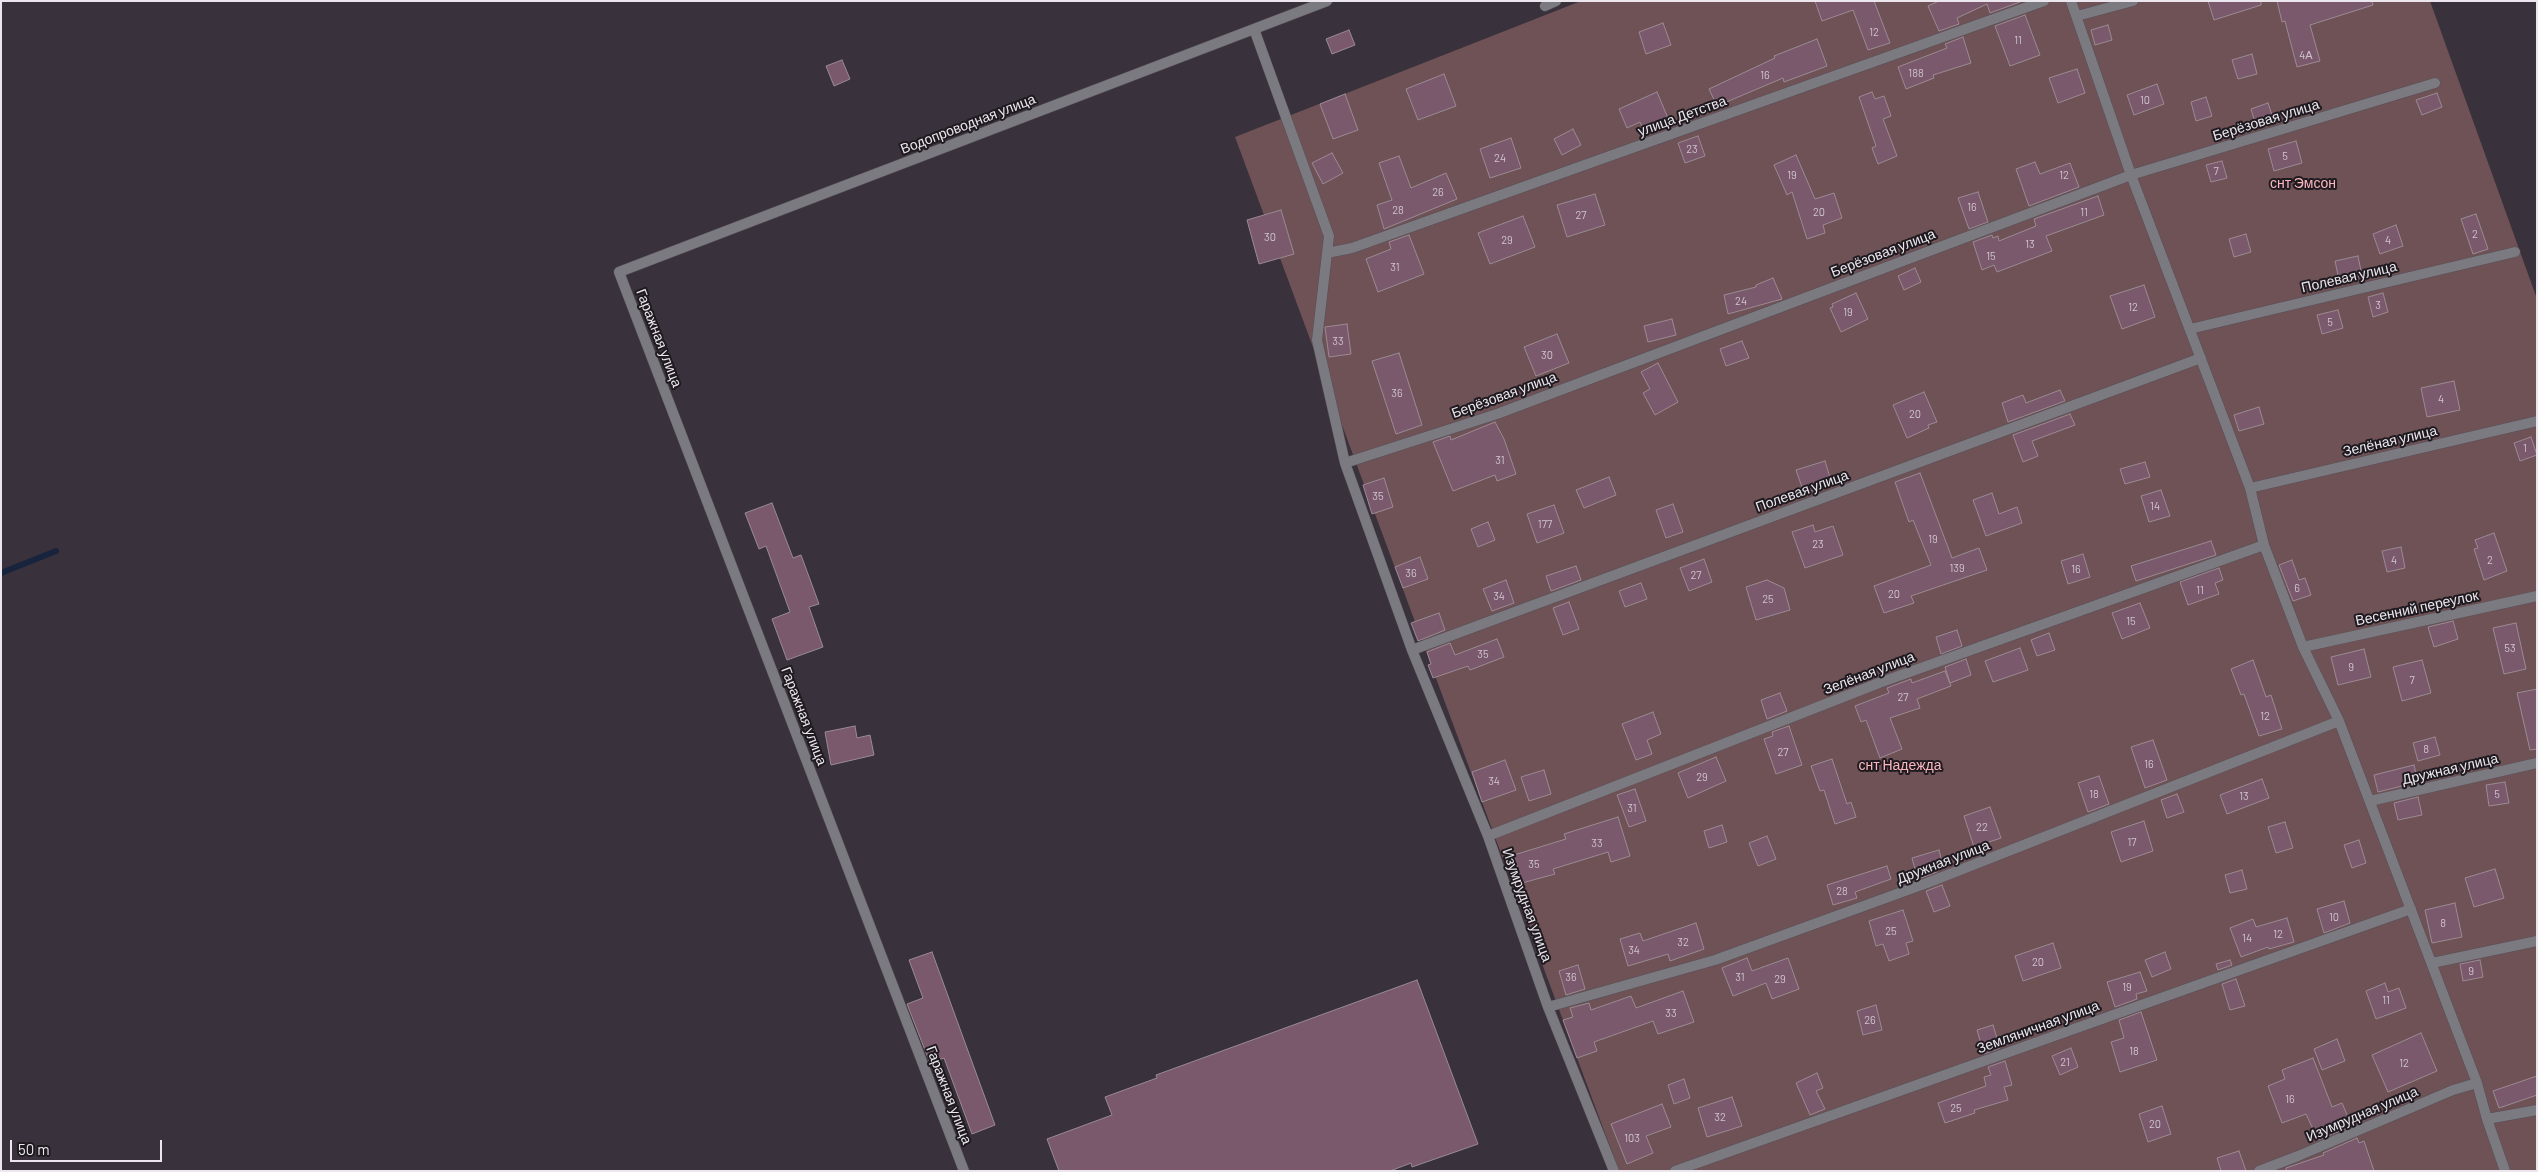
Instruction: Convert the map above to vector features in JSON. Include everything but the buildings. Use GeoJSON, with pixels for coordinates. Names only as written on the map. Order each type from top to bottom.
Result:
{"type":"FeatureCollection","features":[{"type":"Feature","properties":{"kind":"street","name":"Водопроводная улица"},"geometry":{"type":"LineString","coordinates":[[619,272],[1327,1]]}},
{"type":"Feature","properties":{"kind":"street"},"geometry":{"type":"LineString","coordinates":[[1545,6],[1556,1]]}},
{"type":"Feature","properties":{"kind":"street","name":"улица Детства"},"geometry":{"type":"LineString","coordinates":[[1327,253],[1352,248],[2044,1]]}},
{"type":"Feature","properties":{"kind":"street"},"geometry":{"type":"LineString","coordinates":[[2071,1],[2131,175],[2250,488],[2264,545],[2303,647],[2339,721],[2370,801],[2477,1084],[2505,1171]]}},
{"type":"Feature","properties":{"kind":"street"},"geometry":{"type":"LineString","coordinates":[[2077,16],[2133,1]]}},
{"type":"Feature","properties":{"kind":"street","name":"Изумрудная улица"},"geometry":{"type":"LineString","coordinates":[[1254,29],[1329,236],[1316,340],[1345,463],[1412,650],[1488,836],[1548,1007],[1614,1171]]}},
{"type":"Feature","properties":{"kind":"street","name":"Берёзовая улица"},"geometry":{"type":"LineString","coordinates":[[1345,463],[1497,414],[2131,175],[2435,83]]}},
{"type":"Feature","properties":{"kind":"street","name":"Полевая улица"},"geometry":{"type":"LineString","coordinates":[[2190,329],[2515,252]]}},
{"type":"Feature","properties":{"kind":"street","name":"Гаражная улица"},"geometry":{"type":"LineString","coordinates":[[619,272],[964,1171]]}},
{"type":"Feature","properties":{"kind":"street","name":"Полевая улица"},"geometry":{"type":"LineString","coordinates":[[1412,650],[2201,358]]}},
{"type":"Feature","properties":{"kind":"street","name":"Зелёная улица"},"geometry":{"type":"LineString","coordinates":[[2250,488],[2537,421]]}},
{"type":"Feature","properties":{"kind":"street","name":"Зелёная улица"},"geometry":{"type":"LineString","coordinates":[[1488,836],[1879,683],[2264,545]]}},
{"type":"Feature","properties":{"kind":"street","name":"Весенний переулок"},"geometry":{"type":"LineString","coordinates":[[2303,647],[2537,596]]}},
{"type":"Feature","properties":{"kind":"street","name":"Дружная улица"},"geometry":{"type":"LineString","coordinates":[[1548,1007],[1715,960],[1928,883],[2339,721]]}},
{"type":"Feature","properties":{"kind":"street","name":"Дружная улица"},"geometry":{"type":"LineString","coordinates":[[2370,801],[2537,763]]}},
{"type":"Feature","properties":{"kind":"street","name":"Земляничная улица"},"geometry":{"type":"LineString","coordinates":[[1675,1171],[2411,909]]}},
{"type":"Feature","properties":{"kind":"street"},"geometry":{"type":"LineString","coordinates":[[2432,963],[2537,941]]}},
{"type":"Feature","properties":{"kind":"street","name":"Изумрудная улица"},"geometry":{"type":"LineString","coordinates":[[2258,1171],[2453,1090],[2477,1084]]}},
{"type":"Feature","properties":{"kind":"street"},"geometry":{"type":"LineString","coordinates":[[2487,1119],[2537,1110]]}},
{"type":"Feature","properties":{"kind":"green space","name":"снт Надежда"},"geometry":{"type":"Polygon","coordinates":[[[1581,1],[2430,1],[2537,299],[2537,1171],[1619,1171],[1235,137],[1581,1]]]}},
{"type":"Feature","properties":{"kind":"waterway"},"geometry":{"type":"LineString","coordinates":[[1,573],[56,551]]}},
{"type":"Feature","properties":{"kind":"park label","name":"снт Эмсон"},"geometry":{"type":"Point","coordinates":[2303,183]}}]}
